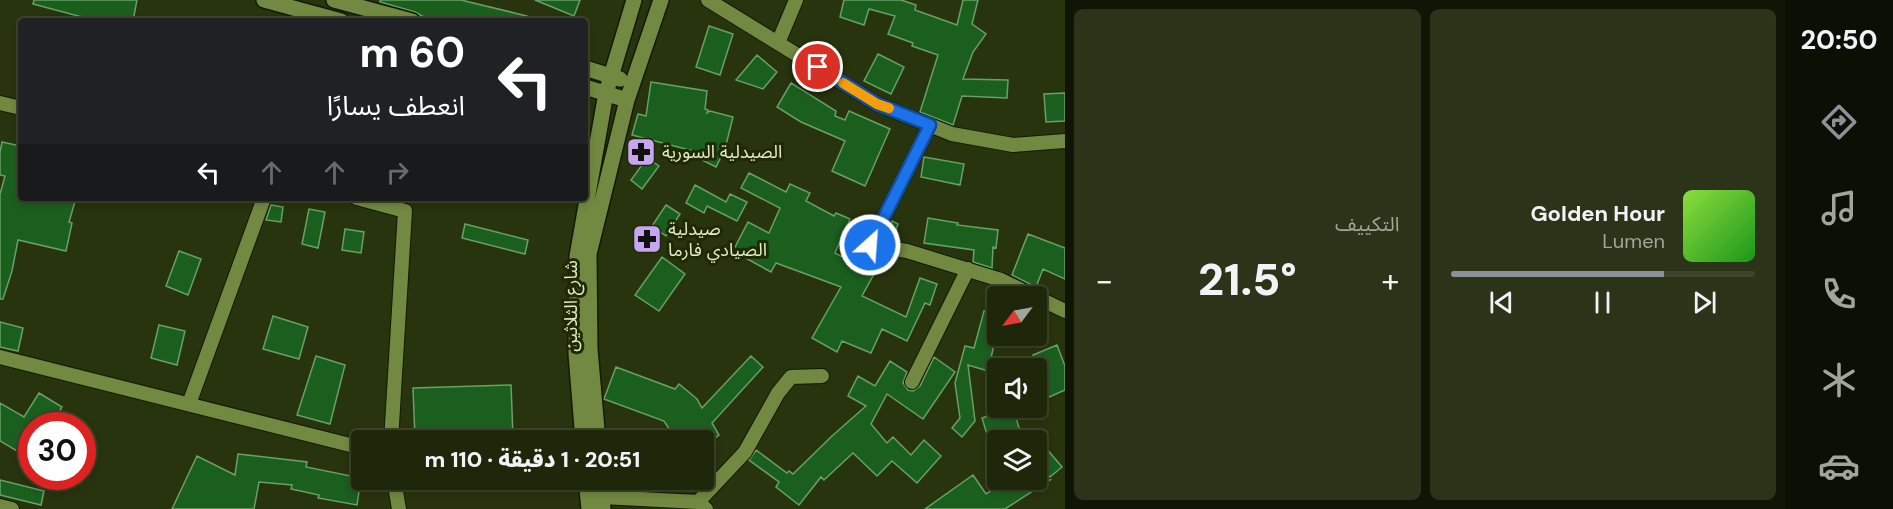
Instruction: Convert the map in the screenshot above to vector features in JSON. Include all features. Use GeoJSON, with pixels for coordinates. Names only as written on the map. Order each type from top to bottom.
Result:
{"type":"FeatureCollection","features":[{"type":"Feature","properties":{"kind":"main road"},"geometry":{"type":"LineString","coordinates":[[264,0],[330,18]]}},
{"type":"Feature","properties":{"kind":"main road"},"geometry":{"type":"LineString","coordinates":[[334,0],[401,18]]}},
{"type":"Feature","properties":{"kind":"main road","name":"شارع الثلاثين"},"geometry":{"type":"LineString","coordinates":[[588,191],[606,93],[634,0]]}},
{"type":"Feature","properties":{"kind":"main road","name":"شارع الثلاثين"},"geometry":{"type":"LineString","coordinates":[[597,430],[590,349],[589,254],[627,100],[661,0]]}},
{"type":"Feature","properties":{"kind":"main road"},"geometry":{"type":"LineString","coordinates":[[588,69],[632,83]]}},
{"type":"Feature","properties":{"kind":"main road"},"geometry":{"type":"LineString","coordinates":[[588,88],[627,100]]}},
{"type":"Feature","properties":{"kind":"main road","name":"شارع الثلاثين"},"geometry":{"type":"LineString","coordinates":[[582,430],[576,354],[576,256],[586,201]]}},
{"type":"Feature","properties":{"kind":"main road"},"geometry":{"type":"LineString","coordinates":[[587,490],[589,509]]}},
{"type":"Feature","properties":{"kind":"street"},"geometry":{"type":"LineString","coordinates":[[708,0],[877,104],[952,134],[1013,145],[1065,141]]}},
{"type":"Feature","properties":{"kind":"street"},"geometry":{"type":"LineString","coordinates":[[778,43],[796,0]]}},
{"type":"Feature","properties":{"kind":"street"},"geometry":{"type":"LineString","coordinates":[[0,103],[18,107]]}},
{"type":"Feature","properties":{"kind":"street"},"geometry":{"type":"LineString","coordinates":[[930,125],[870,245],[907,250],[1001,280],[1065,311]]}},
{"type":"Feature","properties":{"kind":"street"},"geometry":{"type":"LineString","coordinates":[[189,404],[263,201]]}},
{"type":"Feature","properties":{"kind":"street"},"geometry":{"type":"LineString","coordinates":[[368,201],[405,211],[392,430]]}},
{"type":"Feature","properties":{"kind":"street"},"geometry":{"type":"LineString","coordinates":[[912,382],[968,269]]}},
{"type":"Feature","properties":{"kind":"street"},"geometry":{"type":"LineString","coordinates":[[0,357],[351,445]]}},
{"type":"Feature","properties":{"kind":"street"},"geometry":{"type":"LineString","coordinates":[[603,503],[702,505],[745,452],[778,393],[791,377],[822,376]]}},
{"type":"Feature","properties":{"kind":"street"},"geometry":{"type":"LineString","coordinates":[[396,490],[399,509]]}},
{"type":"Feature","properties":{"kind":"street"},"geometry":{"type":"LineString","coordinates":[[0,506],[12,509]]}},
{"type":"Feature","properties":{"kind":"building"},"geometry":{"type":"Polygon","coordinates":[[[34,0],[137,0],[134,18],[86,18],[33,4],[34,0]]]}},
{"type":"Feature","properties":{"kind":"building"},"geometry":{"type":"Polygon","coordinates":[[[380,0],[461,0],[527,16],[527,18],[424,18],[415,12],[380,2],[380,0]]]}},
{"type":"Feature","properties":{"kind":"building"},"geometry":{"type":"Polygon","coordinates":[[[535,0],[580,0],[574,16],[535,0]]]}},
{"type":"Feature","properties":{"kind":"building"},"geometry":{"type":"Polygon","coordinates":[[[844,0],[901,0],[916,5],[915,10],[957,25],[963,0],[978,0],[972,24],[986,34],[973,52],[963,79],[1008,80],[1007,98],[962,96],[953,125],[920,112],[938,55],[888,34],[895,16],[869,9],[864,25],[840,17],[844,0]]]}},
{"type":"Feature","properties":{"kind":"building"},"geometry":{"type":"Polygon","coordinates":[[[709,26],[733,34],[720,75],[696,67],[709,26]]]}},
{"type":"Feature","properties":{"kind":"building"},"geometry":{"type":"Polygon","coordinates":[[[878,54],[904,67],[891,94],[864,81],[878,54]]]}},
{"type":"Feature","properties":{"kind":"building"},"geometry":{"type":"Polygon","coordinates":[[[757,55],[777,72],[763,89],[736,80],[757,55]]]}},
{"type":"Feature","properties":{"kind":"building"},"geometry":{"type":"Polygon","coordinates":[[[651,82],[707,91],[705,109],[708,110],[707,113],[710,111],[733,117],[725,149],[716,167],[698,158],[701,153],[632,135],[638,114],[646,116],[651,82]]]}},
{"type":"Feature","properties":{"kind":"building"},"geometry":{"type":"Polygon","coordinates":[[[791,83],[836,111],[835,116],[845,120],[849,111],[890,129],[865,186],[832,171],[845,141],[801,122],[777,107],[791,83]]]}},
{"type":"Feature","properties":{"kind":"building"},"geometry":{"type":"Polygon","coordinates":[[[1065,93],[1065,121],[1046,122],[1044,94],[1065,93]]]}},
{"type":"Feature","properties":{"kind":"building"},"geometry":{"type":"Polygon","coordinates":[[[2,142],[18,145],[18,201],[75,201],[69,222],[72,223],[66,251],[18,240],[12,271],[3,299],[0,299],[0,194],[5,176],[0,175],[2,142]]]}},
{"type":"Feature","properties":{"kind":"building"},"geometry":{"type":"Polygon","coordinates":[[[924,157],[964,164],[960,185],[921,177],[924,157]]]}},
{"type":"Feature","properties":{"kind":"building"},"geometry":{"type":"Polygon","coordinates":[[[647,158],[659,166],[642,189],[631,180],[647,158]]]}},
{"type":"Feature","properties":{"kind":"building"},"geometry":{"type":"Polygon","coordinates":[[[749,173],[786,192],[790,184],[810,193],[806,201],[834,216],[836,213],[850,219],[835,253],[874,274],[862,296],[906,317],[920,278],[937,284],[930,305],[925,303],[907,341],[882,329],[871,353],[842,341],[837,352],[812,338],[841,287],[776,263],[771,272],[733,251],[748,222],[769,233],[780,208],[741,188],[749,173]]]}},
{"type":"Feature","properties":{"kind":"building"},"geometry":{"type":"Polygon","coordinates":[[[695,185],[726,202],[730,194],[747,202],[737,221],[707,206],[704,213],[686,203],[695,185]]]}},
{"type":"Feature","properties":{"kind":"building"},"geometry":{"type":"Polygon","coordinates":[[[271,205],[283,207],[281,222],[266,220],[271,205]]]}},
{"type":"Feature","properties":{"kind":"building"},"geometry":{"type":"Polygon","coordinates":[[[666,205],[680,214],[666,236],[652,226],[666,205]]]}},
{"type":"Feature","properties":{"kind":"building"},"geometry":{"type":"Polygon","coordinates":[[[309,209],[325,212],[318,248],[302,244],[309,209]]]}},
{"type":"Feature","properties":{"kind":"building"},"geometry":{"type":"Polygon","coordinates":[[[928,218],[958,223],[957,225],[998,230],[996,248],[993,247],[992,268],[973,262],[974,250],[924,243],[928,218]]]}},
{"type":"Feature","properties":{"kind":"building"},"geometry":{"type":"Polygon","coordinates":[[[892,221],[898,224],[892,240],[884,238],[892,221]]]}},
{"type":"Feature","properties":{"kind":"building"},"geometry":{"type":"Polygon","coordinates":[[[465,224],[528,240],[525,254],[462,238],[465,224]]]}},
{"type":"Feature","properties":{"kind":"building"},"geometry":{"type":"Polygon","coordinates":[[[345,229],[364,232],[361,253],[342,250],[345,229]]]}},
{"type":"Feature","properties":{"kind":"building"},"geometry":{"type":"Polygon","coordinates":[[[1028,234],[1065,248],[1065,279],[1043,269],[1036,286],[1034,286],[1012,275],[1028,234]]]}},
{"type":"Feature","properties":{"kind":"building"},"geometry":{"type":"Polygon","coordinates":[[[179,251],[201,259],[188,295],[166,286],[179,251]]]}},
{"type":"Feature","properties":{"kind":"building"},"geometry":{"type":"Polygon","coordinates":[[[662,257],[685,274],[659,311],[635,295],[662,257]]]}},
{"type":"Feature","properties":{"kind":"building"},"geometry":{"type":"Polygon","coordinates":[[[984,311],[987,312],[987,346],[994,346],[991,358],[987,358],[987,371],[968,365],[975,421],[962,437],[952,428],[960,418],[955,383],[965,346],[974,348],[984,311]]]}},
{"type":"Feature","properties":{"kind":"building"},"geometry":{"type":"Polygon","coordinates":[[[273,316],[308,327],[299,359],[263,349],[273,316]]]}},
{"type":"Feature","properties":{"kind":"building"},"geometry":{"type":"Polygon","coordinates":[[[0,322],[23,328],[18,351],[0,347],[0,322]]]}},
{"type":"Feature","properties":{"kind":"building"},"geometry":{"type":"Polygon","coordinates":[[[159,325],[185,331],[177,365],[151,358],[159,325]]]}},
{"type":"Feature","properties":{"kind":"building"},"geometry":{"type":"Polygon","coordinates":[[[1057,345],[1065,366],[1065,390],[1047,398],[1047,358],[1034,358],[1033,355],[1057,345]]]}},
{"type":"Feature","properties":{"kind":"building"},"geometry":{"type":"Polygon","coordinates":[[[316,356],[345,365],[330,424],[297,415],[316,356]]]}},
{"type":"Feature","properties":{"kind":"building"},"geometry":{"type":"Polygon","coordinates":[[[751,356],[763,367],[712,423],[719,435],[714,439],[714,430],[670,430],[664,421],[604,399],[616,367],[675,389],[679,384],[697,399],[702,408],[751,356]]]}},
{"type":"Feature","properties":{"kind":"building"},"geometry":{"type":"Polygon","coordinates":[[[934,357],[955,372],[923,419],[887,394],[871,424],[887,443],[893,437],[911,455],[924,440],[941,456],[917,483],[892,461],[877,476],[853,453],[824,480],[821,477],[799,505],[776,487],[779,482],[749,460],[756,450],[787,473],[789,471],[793,474],[866,406],[848,396],[858,376],[875,386],[890,361],[907,372],[903,383],[908,390],[913,391],[920,386],[934,357]]]}},
{"type":"Feature","properties":{"kind":"building"},"geometry":{"type":"Polygon","coordinates":[[[511,385],[513,430],[415,430],[413,388],[511,385]]]}},
{"type":"Feature","properties":{"kind":"building"},"geometry":{"type":"Polygon","coordinates":[[[39,393],[62,407],[59,412],[27,412],[39,393]]]}},
{"type":"Feature","properties":{"kind":"building"},"geometry":{"type":"Polygon","coordinates":[[[0,403],[18,414],[18,452],[0,441],[0,403]]]}},
{"type":"Feature","properties":{"kind":"building"},"geometry":{"type":"Polygon","coordinates":[[[982,418],[1016,418],[1020,430],[987,430],[987,434],[982,418]]]}},
{"type":"Feature","properties":{"kind":"building"},"geometry":{"type":"Polygon","coordinates":[[[1047,449],[1062,467],[1050,477],[1047,474],[1047,449]]]}},
{"type":"Feature","properties":{"kind":"building"},"geometry":{"type":"Polygon","coordinates":[[[238,454],[307,462],[306,467],[351,476],[351,490],[359,490],[357,505],[318,498],[319,495],[291,489],[292,485],[259,482],[254,509],[172,509],[197,456],[235,475],[238,454]]]}},
{"type":"Feature","properties":{"kind":"building"},"geometry":{"type":"Polygon","coordinates":[[[973,475],[986,494],[992,490],[1034,490],[1005,509],[925,509],[973,475]]]}},
{"type":"Feature","properties":{"kind":"building"},"geometry":{"type":"Polygon","coordinates":[[[0,480],[18,484],[18,490],[44,491],[41,505],[0,495],[0,480]]]}},
{"type":"Feature","properties":{"kind":"slow traffic"},"geometry":{"type":"LineString","coordinates":[[843,83],[877,104],[889,108]]}},
{"type":"Feature","properties":{"kind":"place","name":"الصيدلية السورية"},"geometry":{"type":"Point","coordinates":[641,152]}},
{"type":"Feature","properties":{"kind":"place","name":"صيدلية الصيادي فارما"},"geometry":{"type":"Point","coordinates":[647,239]}},
{"type":"Feature","properties":{"kind":"route"},"geometry":{"type":"LineString","coordinates":[[818,67],[877,104],[930,125],[870,245]]}}]}
